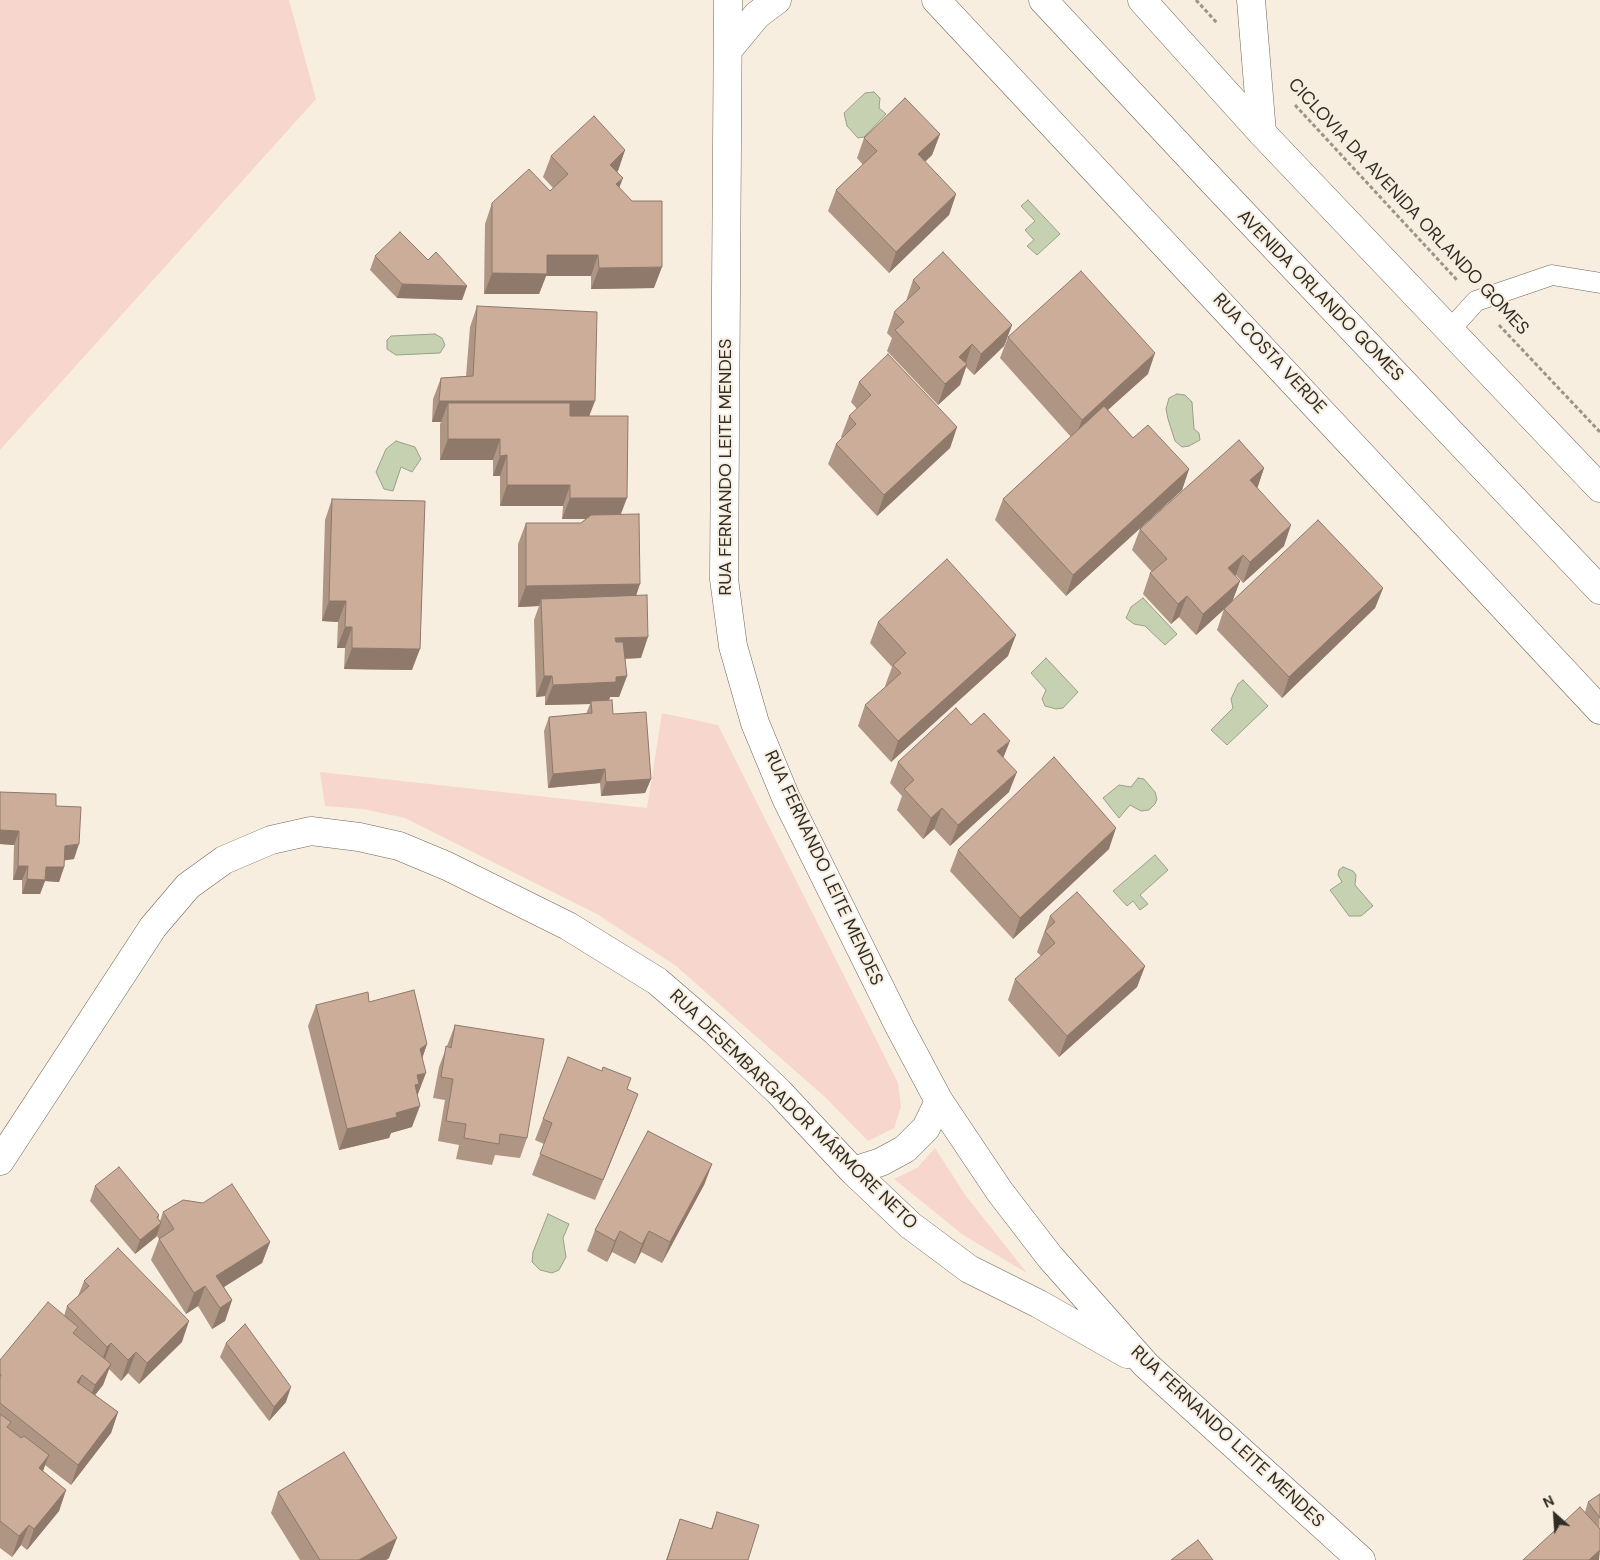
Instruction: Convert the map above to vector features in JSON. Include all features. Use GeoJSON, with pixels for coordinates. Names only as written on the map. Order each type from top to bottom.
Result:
{"type":"FeatureCollection","features":[{"type":"Feature","properties":{"kind":"street","name":"RUA FERNANDO LEITE MENDES"},"geometry":{"type":"LineString","coordinates":[[728,0],[724,579],[733,646],[755,723],[786,798],[900,1028],[939,1101],[1000,1192],[1050,1257],[1146,1365],[1361,1560]]}},
{"type":"Feature","properties":{"kind":"street"},"geometry":{"type":"LineString","coordinates":[[728,50],[758,15],[777,0]]}},
{"type":"Feature","properties":{"kind":"street","name":"RUA COSTA VERDE"},"geometry":{"type":"LineString","coordinates":[[936,0],[1600,710]]}},
{"type":"Feature","properties":{"kind":"street","name":"AVENIDA ORLANDO GOMES"},"geometry":{"type":"LineString","coordinates":[[1043,0],[1600,590]]}},
{"type":"Feature","properties":{"kind":"street"},"geometry":{"type":"LineString","coordinates":[[1142,0],[1262,133],[1600,488]]}},
{"type":"Feature","properties":{"kind":"street"},"geometry":{"type":"LineString","coordinates":[[1251,0],[1262,133]]}},
{"type":"Feature","properties":{"kind":"street","name":"RUA DESEMBARGADOR MÁRMORE NETO"},"geometry":{"type":"LineString","coordinates":[[0,1161],[153,927],[188,886],[224,860],[271,840],[311,831],[359,837],[399,846],[473,879],[568,926],[656,981],[716,1032],[779,1092],[853,1171],[910,1225],[969,1268],[1039,1304],[1146,1365]]}},
{"type":"Feature","properties":{"kind":"street"},"geometry":{"type":"LineString","coordinates":[[853,1171],[881,1162],[905,1149],[926,1128],[939,1101]]}},
{"type":"Feature","properties":{"kind":"lane"},"geometry":{"type":"LineString","coordinates":[[1449,331],[1476,301],[1552,275],[1600,283]]}},
{"type":"Feature","properties":{"kind":"path"},"geometry":{"type":"LineString","coordinates":[[1196,0],[1221,27]]}},
{"type":"Feature","properties":{"kind":"path","name":"CICLOVIA DA AVENIDA ORLANDO GOMES"},"geometry":{"type":"LineString","coordinates":[[1257,67],[1600,432]]}},
{"type":"Feature","properties":{"kind":"shaded area"},"geometry":{"type":"Polygon","coordinates":[[[0,0],[289,0],[316,99],[0,450],[0,0]]]}},
{"type":"Feature","properties":{"kind":"shaded area"},"geometry":{"type":"Polygon","coordinates":[[[874,92],[880,98],[879,108],[886,114],[864,137],[858,138],[847,126],[844,113],[865,93],[874,92]]]}},
{"type":"Feature","properties":{"kind":"shaded area"},"geometry":{"type":"Polygon","coordinates":[[[1028,200],[1060,234],[1037,255],[1027,246],[1034,240],[1025,230],[1035,221],[1021,206],[1028,200]]]}},
{"type":"Feature","properties":{"kind":"shaded area"},"geometry":{"type":"Polygon","coordinates":[[[435,334],[442,338],[445,345],[440,353],[396,355],[387,349],[387,340],[391,336],[435,334]]]}},
{"type":"Feature","properties":{"kind":"shaded area"},"geometry":{"type":"Polygon","coordinates":[[[1177,394],[1185,395],[1192,402],[1194,429],[1199,433],[1200,440],[1189,446],[1182,447],[1175,441],[1168,419],[1166,409],[1169,398],[1177,394]]]}},
{"type":"Feature","properties":{"kind":"shaded area"},"geometry":{"type":"Polygon","coordinates":[[[396,441],[415,447],[421,459],[412,472],[401,467],[393,491],[384,489],[376,472],[386,449],[396,441]]]}},
{"type":"Feature","properties":{"kind":"shaded area"},"geometry":{"type":"Polygon","coordinates":[[[1143,598],[1177,634],[1165,645],[1145,626],[1134,624],[1126,618],[1131,607],[1143,598]]]}},
{"type":"Feature","properties":{"kind":"shaded area"},"geometry":{"type":"Polygon","coordinates":[[[1046,658],[1078,692],[1063,708],[1056,709],[1045,706],[1042,699],[1046,690],[1031,673],[1046,658]]]}},
{"type":"Feature","properties":{"kind":"shaded area"},"geometry":{"type":"Polygon","coordinates":[[[1243,680],[1268,706],[1227,745],[1211,730],[1233,708],[1231,699],[1238,684],[1243,680]]]}},
{"type":"Feature","properties":{"kind":"shaded area"},"geometry":{"type":"Polygon","coordinates":[[[662,713],[718,725],[898,1083],[901,1107],[894,1128],[868,1141],[826,1098],[676,966],[597,914],[405,818],[363,809],[325,806],[320,772],[647,808],[662,713]]]}},
{"type":"Feature","properties":{"kind":"shaded area"},"geometry":{"type":"Polygon","coordinates":[[[1138,778],[1144,779],[1155,792],[1157,799],[1155,804],[1149,810],[1141,811],[1130,805],[1119,818],[1103,798],[1119,785],[1131,787],[1138,778]]]}},
{"type":"Feature","properties":{"kind":"shaded area"},"geometry":{"type":"Polygon","coordinates":[[[1155,855],[1168,870],[1140,895],[1148,904],[1140,910],[1133,901],[1127,906],[1113,891],[1155,855]]]}},
{"type":"Feature","properties":{"kind":"shaded area"},"geometry":{"type":"Polygon","coordinates":[[[1343,867],[1353,871],[1356,875],[1355,885],[1373,906],[1361,916],[1349,916],[1330,890],[1342,882],[1338,875],[1339,870],[1343,867]]]}},
{"type":"Feature","properties":{"kind":"shaded area"},"geometry":{"type":"Polygon","coordinates":[[[935,1148],[966,1196],[1027,1273],[963,1235],[894,1179],[917,1168],[935,1148]]]}},
{"type":"Feature","properties":{"kind":"shaded area"},"geometry":{"type":"Polygon","coordinates":[[[548,1214],[569,1224],[563,1238],[566,1257],[559,1270],[552,1273],[540,1270],[532,1262],[533,1252],[548,1214]]]}},
{"type":"Feature","properties":{"kind":"building"},"geometry":{"type":"Polygon","coordinates":[[[905,98],[940,134],[918,154],[956,194],[896,252],[836,190],[877,151],[864,138],[905,98]]]}},
{"type":"Feature","properties":{"kind":"building"},"geometry":{"type":"Polygon","coordinates":[[[594,116],[625,150],[610,165],[623,178],[616,184],[632,201],[662,201],[662,267],[599,268],[598,255],[547,255],[547,274],[492,273],[492,203],[529,169],[550,191],[568,174],[551,156],[594,116]]]}},
{"type":"Feature","properties":{"kind":"building"},"geometry":{"type":"Polygon","coordinates":[[[400,232],[428,260],[436,252],[467,286],[402,284],[375,256],[400,232]]]}},
{"type":"Feature","properties":{"kind":"building"},"geometry":{"type":"Polygon","coordinates":[[[943,252],[1012,325],[981,354],[972,344],[959,357],[967,364],[945,384],[895,330],[904,322],[894,312],[920,288],[913,280],[943,252]]]}},
{"type":"Feature","properties":{"kind":"building"},"geometry":{"type":"Polygon","coordinates":[[[1081,271],[1155,353],[1082,420],[1008,337],[1081,271]]]}},
{"type":"Feature","properties":{"kind":"building"},"geometry":{"type":"Polygon","coordinates":[[[477,306],[597,312],[595,401],[439,401],[441,378],[473,376],[477,306]]]}},
{"type":"Feature","properties":{"kind":"building"},"geometry":{"type":"Polygon","coordinates":[[[888,354],[957,427],[884,495],[836,444],[856,424],[849,416],[871,395],[859,382],[888,354]]]}},
{"type":"Feature","properties":{"kind":"building"},"geometry":{"type":"Polygon","coordinates":[[[448,403],[570,403],[570,416],[628,416],[627,498],[570,498],[570,485],[507,485],[507,455],[500,456],[500,439],[448,439],[448,403]]]}},
{"type":"Feature","properties":{"kind":"building"},"geometry":{"type":"Polygon","coordinates":[[[1104,406],[1133,438],[1148,425],[1189,469],[1073,575],[1003,499],[1104,406]]]}},
{"type":"Feature","properties":{"kind":"building"},"geometry":{"type":"Polygon","coordinates":[[[1239,440],[1264,468],[1250,480],[1291,525],[1250,562],[1243,555],[1228,568],[1240,581],[1203,614],[1187,596],[1178,604],[1150,573],[1167,559],[1140,529],[1239,440]]]}},
{"type":"Feature","properties":{"kind":"building"},"geometry":{"type":"Polygon","coordinates":[[[332,499],[425,501],[420,649],[352,648],[352,627],[345,627],[346,601],[329,601],[332,499]]]}},
{"type":"Feature","properties":{"kind":"building"},"geometry":{"type":"Polygon","coordinates":[[[639,514],[640,584],[526,586],[526,523],[581,523],[591,515],[639,514]]]}},
{"type":"Feature","properties":{"kind":"building"},"geometry":{"type":"Polygon","coordinates":[[[1318,520],[1383,588],[1289,677],[1224,609],[1318,520]]]}},
{"type":"Feature","properties":{"kind":"building"},"geometry":{"type":"Polygon","coordinates":[[[947,559],[1016,635],[898,741],[865,705],[901,673],[893,665],[906,653],[878,622],[947,559]]]}},
{"type":"Feature","properties":{"kind":"building"},"geometry":{"type":"Polygon","coordinates":[[[647,595],[648,637],[615,638],[616,642],[623,642],[627,676],[616,677],[616,682],[553,685],[552,676],[544,676],[541,599],[647,595]]]}},
{"type":"Feature","properties":{"kind":"building"},"geometry":{"type":"Polygon","coordinates":[[[612,700],[613,714],[646,712],[651,779],[606,782],[605,769],[553,774],[549,717],[592,713],[591,701],[612,700]]]}},
{"type":"Feature","properties":{"kind":"building"},"geometry":{"type":"Polygon","coordinates":[[[956,708],[971,725],[984,713],[1010,741],[997,751],[1017,772],[958,825],[942,808],[931,818],[904,789],[914,780],[898,762],[956,708]]]}},
{"type":"Feature","properties":{"kind":"building"},"geometry":{"type":"Polygon","coordinates":[[[1054,757],[1116,828],[1020,918],[958,850],[1054,757]]]}},
{"type":"Feature","properties":{"kind":"building"},"geometry":{"type":"Polygon","coordinates":[[[0,792],[56,794],[56,806],[81,807],[79,844],[65,846],[64,867],[46,867],[45,880],[27,879],[28,866],[18,866],[19,831],[0,830],[0,792]]]}},
{"type":"Feature","properties":{"kind":"building"},"geometry":{"type":"Polygon","coordinates":[[[1077,892],[1145,966],[1067,1036],[1015,979],[1055,943],[1045,931],[1055,922],[1050,916],[1077,892]]]}},
{"type":"Feature","properties":{"kind":"building"},"geometry":{"type":"Polygon","coordinates":[[[414,990],[427,1044],[420,1049],[426,1073],[417,1075],[419,1084],[415,1085],[420,1106],[396,1113],[397,1117],[347,1129],[316,1005],[368,992],[369,1002],[414,990]]]}},
{"type":"Feature","properties":{"kind":"building"},"geometry":{"type":"Polygon","coordinates":[[[455,1025],[544,1039],[527,1138],[500,1134],[499,1144],[464,1138],[466,1124],[446,1121],[453,1079],[441,1077],[446,1046],[451,1048],[455,1025]]]}},
{"type":"Feature","properties":{"kind":"building"},"geometry":{"type":"Polygon","coordinates":[[[568,1057],[602,1071],[603,1067],[631,1078],[627,1089],[638,1094],[603,1180],[540,1154],[552,1123],[543,1119],[568,1057]]]}},
{"type":"Feature","properties":{"kind":"building"},"geometry":{"type":"Polygon","coordinates":[[[648,1131],[712,1164],[670,1242],[649,1231],[642,1244],[620,1231],[615,1241],[595,1230],[648,1131]]]}},
{"type":"Feature","properties":{"kind":"building"},"geometry":{"type":"Polygon","coordinates":[[[119,1167],[159,1215],[157,1217],[161,1223],[140,1240],[95,1186],[119,1167]]]}},
{"type":"Feature","properties":{"kind":"building"},"geometry":{"type":"Polygon","coordinates":[[[232,1184],[270,1242],[216,1276],[232,1300],[220,1308],[205,1286],[194,1293],[159,1239],[174,1229],[163,1212],[183,1200],[203,1203],[232,1184]]]}},
{"type":"Feature","properties":{"kind":"building"},"geometry":{"type":"Polygon","coordinates":[[[118,1248],[189,1321],[147,1363],[136,1352],[128,1360],[111,1343],[107,1347],[67,1306],[89,1286],[84,1281],[118,1248]]]}},
{"type":"Feature","properties":{"kind":"building"},"geometry":{"type":"Polygon","coordinates":[[[48,1302],[78,1327],[73,1333],[111,1364],[95,1385],[82,1375],[77,1382],[118,1412],[78,1465],[0,1403],[0,1360],[48,1302]]]}},
{"type":"Feature","properties":{"kind":"building"},"geometry":{"type":"Polygon","coordinates":[[[245,1324],[291,1387],[274,1407],[226,1343],[245,1324]]]}},
{"type":"Feature","properties":{"kind":"building"},"geometry":{"type":"Polygon","coordinates":[[[0,1414],[11,1422],[7,1427],[21,1438],[24,1436],[49,1455],[39,1468],[66,1490],[34,1529],[29,1525],[19,1536],[0,1521],[0,1414]]]}},
{"type":"Feature","properties":{"kind":"building"},"geometry":{"type":"Polygon","coordinates":[[[344,1452],[397,1538],[359,1560],[320,1560],[278,1492],[344,1452]]]}},
{"type":"Feature","properties":{"kind":"building"},"geometry":{"type":"Polygon","coordinates":[[[1600,1494],[1600,1518],[1588,1502],[1600,1494]]]}},
{"type":"Feature","properties":{"kind":"building"},"geometry":{"type":"Polygon","coordinates":[[[1580,1507],[1600,1529],[1600,1550],[1589,1560],[1523,1560],[1580,1507]]]}},
{"type":"Feature","properties":{"kind":"building"},"geometry":{"type":"Polygon","coordinates":[[[717,1512],[759,1525],[748,1560],[667,1560],[680,1519],[712,1529],[717,1512]]]}},
{"type":"Feature","properties":{"kind":"building"},"geometry":{"type":"Polygon","coordinates":[[[1198,1540],[1213,1560],[1171,1560],[1198,1540]]]}}]}
